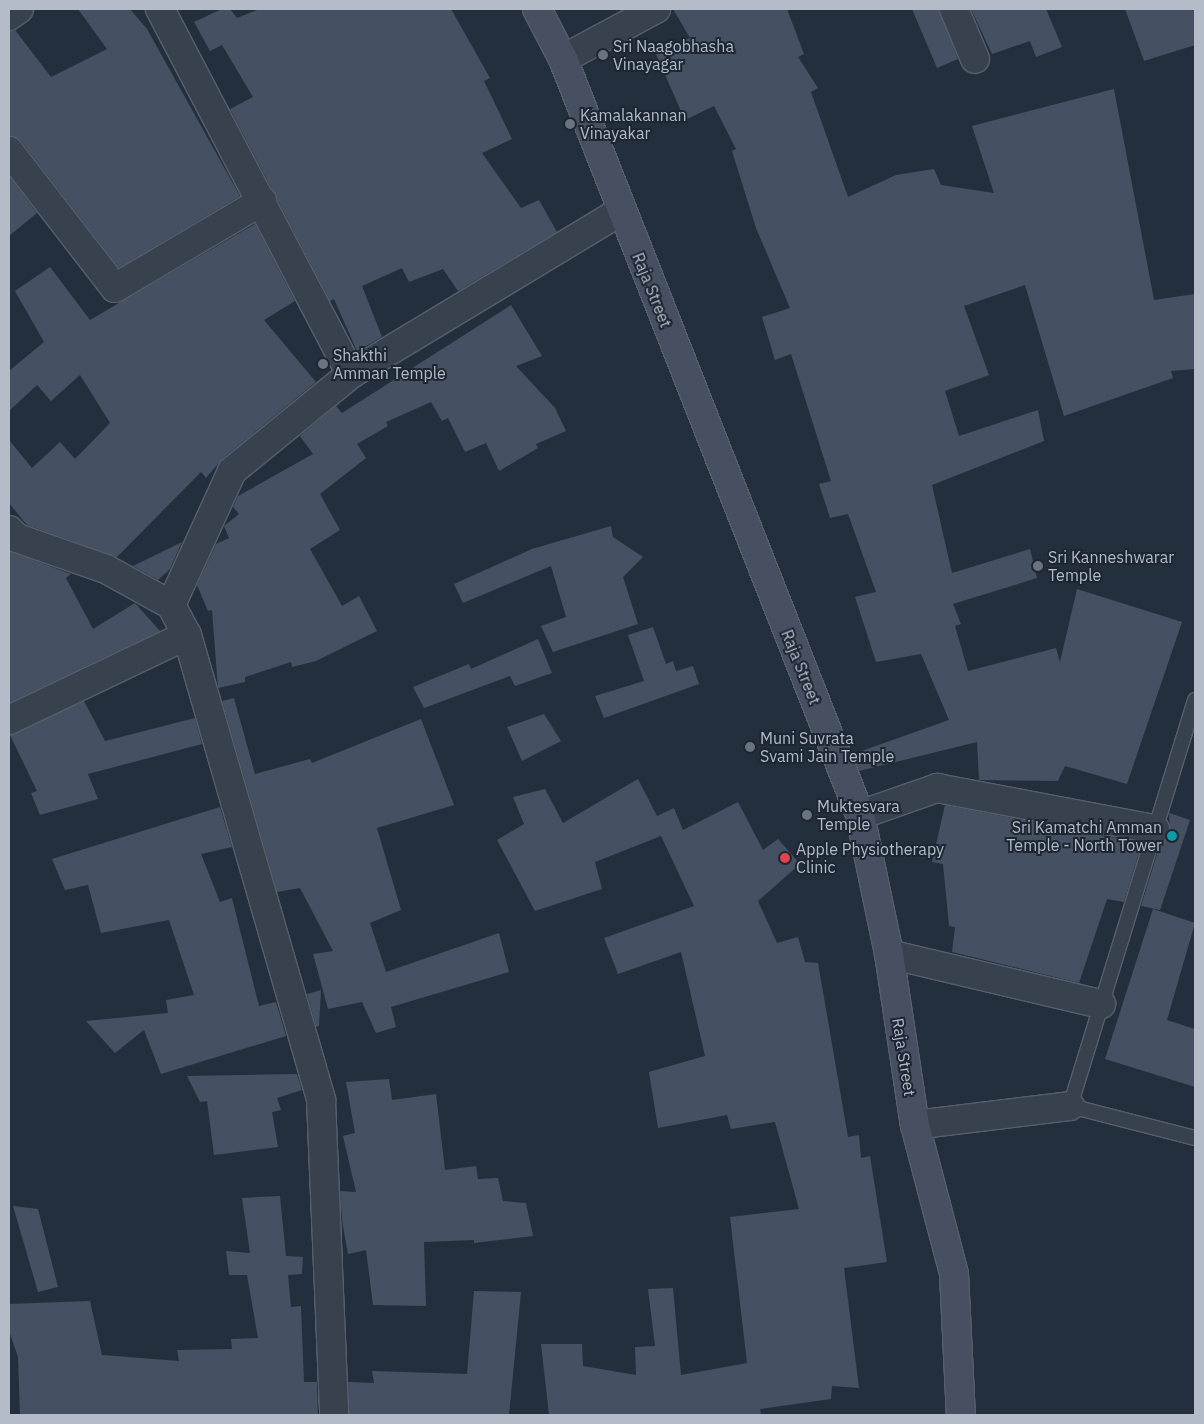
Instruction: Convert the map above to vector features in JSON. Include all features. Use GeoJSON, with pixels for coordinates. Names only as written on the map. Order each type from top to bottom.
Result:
{"type":"FeatureCollection","features":[{"type":"Feature","properties":{"kind":"main road","name":"Raja Street"},"geometry":{"type":"LineString","coordinates":[[537,9],[563,59],[621,211],[860,815],[889,954],[915,1125],[954,1274],[961,1415]]}},
{"type":"Feature","properties":{"kind":"street"},"geometry":{"type":"LineString","coordinates":[[9,16],[19,9]]}},
{"type":"Feature","properties":{"kind":"street"},"geometry":{"type":"LineString","coordinates":[[160,9],[351,374]]}},
{"type":"Feature","properties":{"kind":"street"},"geometry":{"type":"LineString","coordinates":[[563,59],[656,9]]}},
{"type":"Feature","properties":{"kind":"street"},"geometry":{"type":"LineString","coordinates":[[954,9],[975,59]]}},
{"type":"Feature","properties":{"kind":"street"},"geometry":{"type":"LineString","coordinates":[[9,151],[115,288],[262,201]]}},
{"type":"Feature","properties":{"kind":"street"},"geometry":{"type":"LineString","coordinates":[[171,605],[232,471],[351,374],[621,211]]}},
{"type":"Feature","properties":{"kind":"street"},"geometry":{"type":"LineString","coordinates":[[9,530],[17,538],[106,569],[171,605],[187,635],[320,1100],[334,1415]]}},
{"type":"Feature","properties":{"kind":"street"},"geometry":{"type":"LineString","coordinates":[[9,720],[187,635]]}},
{"type":"Feature","properties":{"kind":"street"},"geometry":{"type":"LineString","coordinates":[[860,815],[937,788],[1155,829]]}},
{"type":"Feature","properties":{"kind":"street"},"geometry":{"type":"LineString","coordinates":[[889,954],[1102,1004]]}},
{"type":"Feature","properties":{"kind":"street"},"geometry":{"type":"LineString","coordinates":[[915,1125],[1070,1106]]}},
{"type":"Feature","properties":{"kind":"lane"},"geometry":{"type":"LineString","coordinates":[[1195,700],[1070,1106],[1195,1138]]}},
{"type":"Feature","properties":{"kind":"building"},"geometry":{"type":"Polygon","coordinates":[[[78,9],[130,9],[147,29],[240,196],[119,268],[21,141],[9,136],[9,31],[15,30],[51,77],[107,49],[78,9]]]}},
{"type":"Feature","properties":{"kind":"building"},"geometry":{"type":"Polygon","coordinates":[[[222,9],[230,9],[237,18],[260,9],[451,9],[490,78],[484,81],[512,139],[482,153],[521,208],[539,200],[557,232],[458,291],[443,269],[409,282],[402,268],[362,286],[382,337],[357,351],[334,299],[330,301],[230,109],[253,97],[222,45],[210,51],[194,22],[222,9]]]}},
{"type":"Feature","properties":{"kind":"building"},"geometry":{"type":"Polygon","coordinates":[[[673,9],[787,9],[804,54],[798,57],[818,88],[811,92],[848,197],[896,175],[934,169],[941,185],[994,193],[972,126],[1114,89],[1154,300],[1195,294],[1195,369],[1171,371],[1173,378],[1064,416],[1025,285],[964,306],[989,375],[945,391],[959,436],[1038,410],[1044,441],[932,485],[952,573],[1030,549],[1037,578],[953,604],[961,624],[955,626],[968,671],[1056,648],[1060,662],[1077,589],[1182,622],[1127,784],[1065,766],[1058,781],[979,780],[977,742],[859,771],[853,754],[949,720],[921,654],[876,662],[855,597],[876,592],[848,514],[830,518],[819,484],[831,481],[791,354],[775,360],[762,317],[790,308],[756,228],[732,151],[736,149],[714,106],[685,120],[655,52],[690,38],[673,9]]]}},
{"type":"Feature","properties":{"kind":"building"},"geometry":{"type":"Polygon","coordinates":[[[912,9],[939,9],[958,59],[937,68],[912,9]]]}},
{"type":"Feature","properties":{"kind":"building"},"geometry":{"type":"Polygon","coordinates":[[[971,9],[1046,9],[1062,47],[1036,57],[1030,41],[992,54],[971,9]]]}},
{"type":"Feature","properties":{"kind":"building"},"geometry":{"type":"Polygon","coordinates":[[[1125,9],[1195,9],[1195,45],[1144,61],[1125,9]]]}},
{"type":"Feature","properties":{"kind":"building"},"geometry":{"type":"Polygon","coordinates":[[[9,176],[37,213],[9,236],[9,176]]]}},
{"type":"Feature","properties":{"kind":"building"},"geometry":{"type":"Polygon","coordinates":[[[255,224],[295,301],[264,320],[316,382],[222,459],[206,478],[201,472],[117,557],[27,525],[9,503],[9,440],[32,468],[60,442],[75,459],[110,423],[80,375],[51,401],[37,385],[9,411],[9,371],[44,342],[15,291],[50,267],[90,320],[255,224]]]}},
{"type":"Feature","properties":{"kind":"building"},"geometry":{"type":"Polygon","coordinates":[[[511,305],[542,356],[516,366],[555,408],[566,431],[536,444],[538,448],[499,471],[486,443],[465,452],[448,418],[442,421],[431,402],[386,422],[388,426],[357,444],[366,458],[320,494],[340,530],[310,549],[342,606],[359,596],[377,631],[316,661],[292,667],[291,662],[245,677],[245,682],[218,688],[212,610],[208,611],[197,585],[216,544],[229,538],[224,526],[239,514],[233,507],[238,496],[313,454],[300,436],[336,406],[342,413],[511,305]]]}},
{"type":"Feature","properties":{"kind":"building"},"geometry":{"type":"Polygon","coordinates":[[[611,526],[613,537],[643,557],[623,577],[638,624],[553,652],[541,626],[566,617],[551,566],[463,603],[454,584],[532,549],[611,526]]]}},
{"type":"Feature","properties":{"kind":"building"},"geometry":{"type":"Polygon","coordinates":[[[182,542],[170,569],[158,580],[133,566],[182,542]]]}},
{"type":"Feature","properties":{"kind":"building"},"geometry":{"type":"Polygon","coordinates":[[[9,551],[71,574],[66,578],[93,629],[135,603],[160,631],[9,703],[9,551]]]}},
{"type":"Feature","properties":{"kind":"building"},"geometry":{"type":"Polygon","coordinates":[[[653,627],[666,664],[673,661],[676,671],[693,666],[699,684],[604,718],[595,696],[644,681],[628,635],[653,627]]]}},
{"type":"Feature","properties":{"kind":"building"},"geometry":{"type":"Polygon","coordinates":[[[538,639],[552,673],[515,686],[510,676],[424,708],[413,687],[469,664],[471,669],[538,639]]]}},
{"type":"Feature","properties":{"kind":"building"},"geometry":{"type":"Polygon","coordinates":[[[234,698],[255,774],[310,759],[312,763],[421,719],[454,805],[377,828],[401,910],[370,923],[386,972],[499,933],[509,972],[391,1007],[396,1027],[376,1033],[362,1002],[328,1009],[313,954],[333,951],[300,888],[277,892],[222,701],[234,698]]]}},
{"type":"Feature","properties":{"kind":"building"},"geometry":{"type":"Polygon","coordinates":[[[84,701],[105,741],[195,718],[202,744],[88,774],[98,799],[40,815],[31,793],[37,791],[10,735],[84,701]]]}},
{"type":"Feature","properties":{"kind":"building"},"geometry":{"type":"Polygon","coordinates":[[[544,714],[561,741],[522,761],[507,727],[544,714]]]}},
{"type":"Feature","properties":{"kind":"building"},"geometry":{"type":"Polygon","coordinates":[[[638,779],[657,816],[674,808],[683,830],[738,802],[763,850],[778,839],[800,864],[758,901],[777,943],[798,937],[805,962],[818,963],[848,1137],[859,1135],[861,1158],[870,1156],[887,1262],[844,1268],[859,1388],[832,1386],[831,1399],[760,1409],[761,1415],[549,1415],[541,1344],[582,1344],[583,1366],[636,1375],[635,1347],[655,1346],[648,1289],[673,1288],[681,1375],[747,1363],[730,1217],[799,1209],[775,1122],[731,1129],[727,1115],[658,1128],[649,1072],[705,1056],[681,952],[618,974],[604,938],[694,906],[661,836],[595,862],[602,889],[535,911],[497,840],[524,824],[513,797],[545,789],[563,823],[638,779]]]}},
{"type":"Feature","properties":{"kind":"building"},"geometry":{"type":"Polygon","coordinates":[[[945,805],[1142,843],[1124,902],[1107,899],[1079,983],[952,952],[955,927],[949,926],[943,864],[932,862],[945,805]]]}},
{"type":"Feature","properties":{"kind":"building"},"geometry":{"type":"Polygon","coordinates":[[[220,807],[232,847],[201,854],[220,902],[232,898],[259,1006],[276,1002],[286,1036],[161,1074],[144,1030],[115,1053],[86,1021],[168,1013],[166,1000],[194,995],[169,920],[101,933],[88,885],[65,890],[52,859],[220,807]]]}},
{"type":"Feature","properties":{"kind":"building","name":"Sri Kamatchi Amman Temple - North Tower"},"geometry":{"type":"Polygon","coordinates":[[[1169,813],[1190,820],[1160,910],[1141,906],[1160,844],[1170,832],[1169,813]]]}},
{"type":"Feature","properties":{"kind":"building"},"geometry":{"type":"Polygon","coordinates":[[[1153,909],[1195,923],[1167,1020],[1195,1029],[1195,1087],[1105,1059],[1153,909]]]}},
{"type":"Feature","properties":{"kind":"building"},"geometry":{"type":"Polygon","coordinates":[[[321,990],[319,1026],[316,1027],[307,994],[321,990]]]}},
{"type":"Feature","properties":{"kind":"building"},"geometry":{"type":"Polygon","coordinates":[[[297,1074],[302,1090],[277,1098],[281,1110],[272,1112],[278,1147],[214,1155],[207,1101],[200,1102],[187,1076],[297,1074]]]}},
{"type":"Feature","properties":{"kind":"building"},"geometry":{"type":"Polygon","coordinates":[[[389,1079],[392,1100],[436,1094],[445,1170],[476,1166],[478,1179],[498,1178],[503,1201],[526,1203],[533,1236],[474,1243],[474,1240],[424,1242],[426,1306],[373,1305],[366,1250],[348,1254],[342,1221],[340,1191],[356,1192],[343,1136],[355,1133],[346,1082],[389,1079]]]}},
{"type":"Feature","properties":{"kind":"building"},"geometry":{"type":"Polygon","coordinates":[[[280,1196],[286,1256],[303,1257],[302,1274],[288,1275],[291,1307],[301,1306],[304,1382],[317,1382],[318,1415],[20,1415],[18,1357],[9,1331],[9,1304],[90,1301],[102,1355],[179,1361],[177,1350],[232,1349],[231,1339],[258,1338],[247,1275],[229,1275],[226,1251],[250,1253],[242,1198],[280,1196]]]}},
{"type":"Feature","properties":{"kind":"building"},"geometry":{"type":"Polygon","coordinates":[[[13,1206],[38,1209],[58,1287],[38,1292],[13,1206]]]}},
{"type":"Feature","properties":{"kind":"building"},"geometry":{"type":"Polygon","coordinates":[[[474,1291],[521,1292],[509,1415],[349,1415],[348,1382],[374,1383],[372,1371],[467,1374],[474,1291]]]}},
{"type":"Feature","properties":{"kind":"place","name":"Sri Naagobhasha Vinayagar"},"geometry":{"type":"Point","coordinates":[603,55]}},
{"type":"Feature","properties":{"kind":"place","name":"Kamalakannan Vinayakar"},"geometry":{"type":"Point","coordinates":[570,124]}},
{"type":"Feature","properties":{"kind":"place","name":"Shakthi Amman Temple"},"geometry":{"type":"Point","coordinates":[323,364]}},
{"type":"Feature","properties":{"kind":"place","name":"Sri Kanneshwarar Temple"},"geometry":{"type":"Point","coordinates":[1038,566]}},
{"type":"Feature","properties":{"kind":"place","name":"Muni Suvrata Svami Jain Temple"},"geometry":{"type":"Point","coordinates":[750,747]}},
{"type":"Feature","properties":{"kind":"place","name":"Muktesvara Temple"},"geometry":{"type":"Point","coordinates":[807,815]}},
{"type":"Feature","properties":{"kind":"place","name":"Sri Kamatchi Amman Temple - North Tower"},"geometry":{"type":"Point","coordinates":[1172,836]}},
{"type":"Feature","properties":{"kind":"place","name":"Apple Physiotherapy Clinic"},"geometry":{"type":"Point","coordinates":[785,858]}}]}
